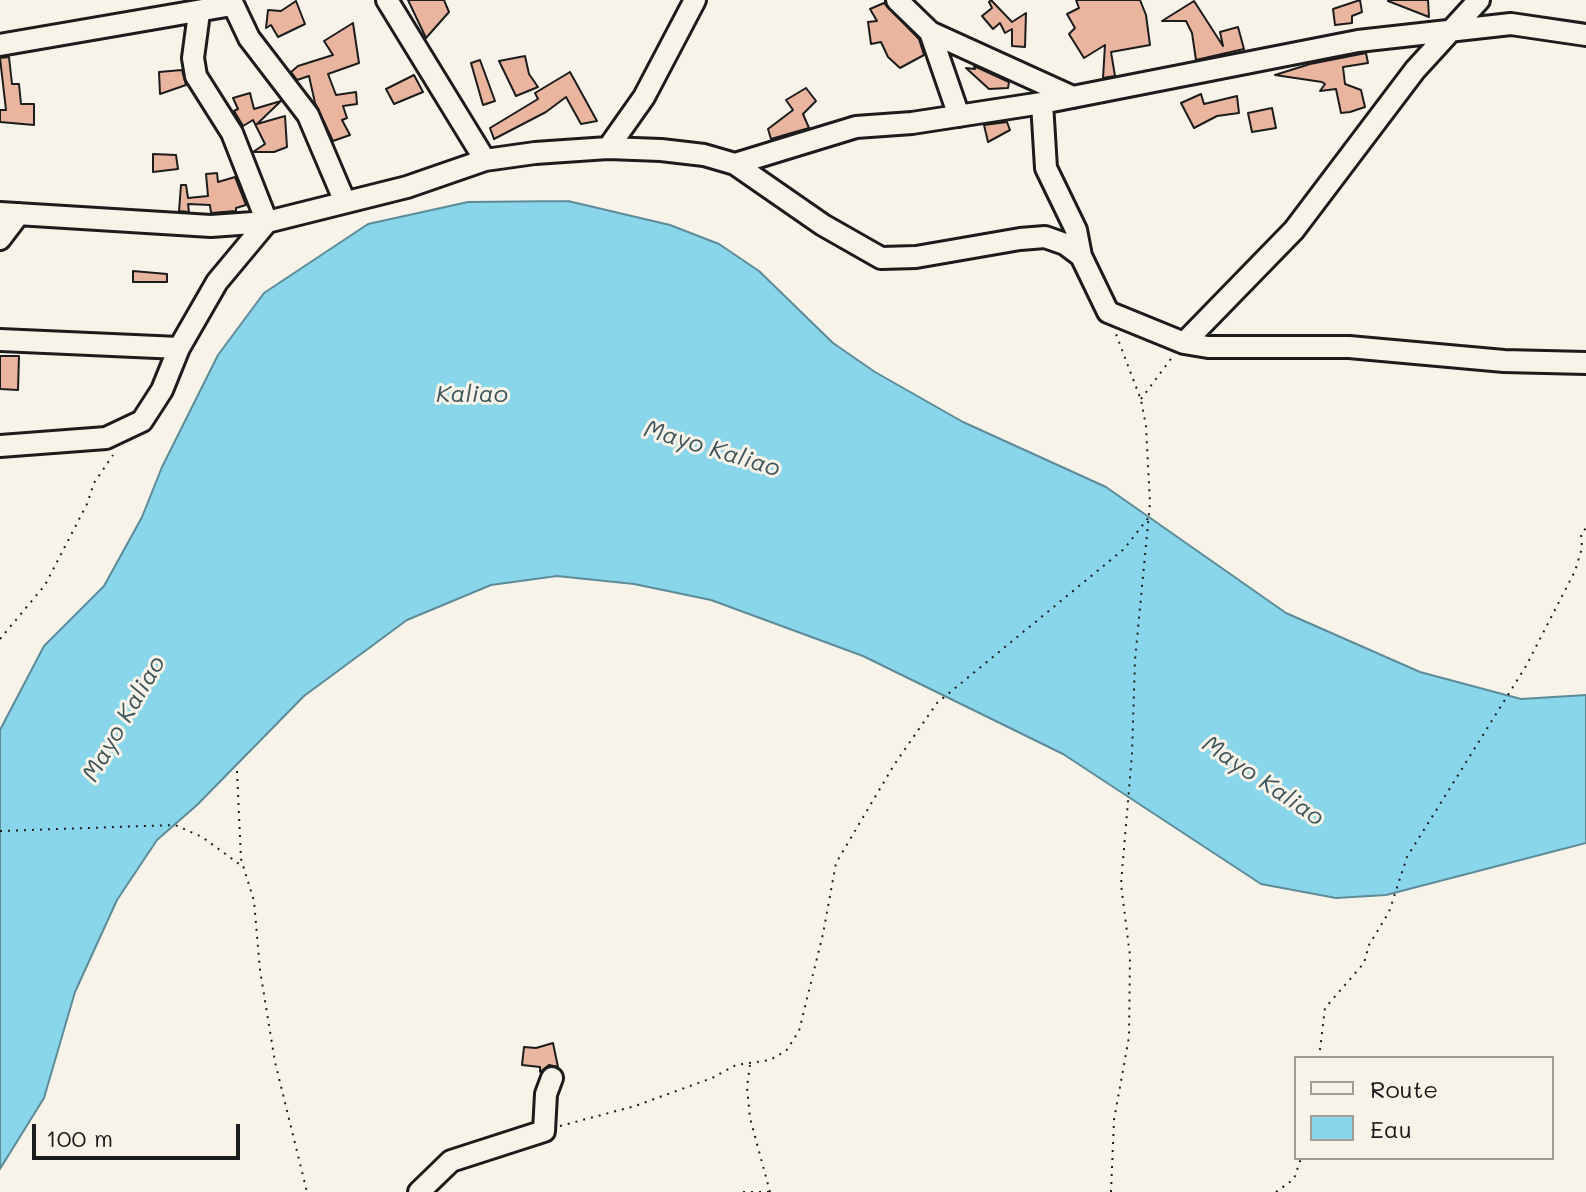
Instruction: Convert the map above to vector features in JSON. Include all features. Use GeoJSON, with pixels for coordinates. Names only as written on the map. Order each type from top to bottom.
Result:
{"type":"FeatureCollection","features":[{"type":"Feature","properties":{"kind":"street"},"geometry":{"type":"LineString","coordinates":[[387,0],[485,160]]}},
{"type":"Feature","properties":{"kind":"street"},"geometry":{"type":"LineString","coordinates":[[608,148],[644,97],[695,0]]}},
{"type":"Feature","properties":{"kind":"street"},"geometry":{"type":"LineString","coordinates":[[897,0],[930,32],[1073,97]]}},
{"type":"Feature","properties":{"kind":"street"},"geometry":{"type":"LineString","coordinates":[[1184,343],[1294,230],[1451,29],[1479,0]]}},
{"type":"Feature","properties":{"kind":"street"},"geometry":{"type":"LineString","coordinates":[[0,45],[199,13],[232,3],[249,38],[308,115],[345,202]]}},
{"type":"Feature","properties":{"kind":"street"},"geometry":{"type":"LineString","coordinates":[[199,13],[193,58],[196,76],[232,133],[267,222]]}},
{"type":"Feature","properties":{"kind":"street"},"geometry":{"type":"LineString","coordinates":[[735,164],[856,127],[1042,103],[1313,49],[1451,29],[1511,24],[1586,35]]}},
{"type":"Feature","properties":{"kind":"street"},"geometry":{"type":"LineString","coordinates":[[930,32],[959,116]]}},
{"type":"Feature","properties":{"kind":"street"},"geometry":{"type":"LineString","coordinates":[[1042,103],[1046,168],[1076,230],[1081,256],[1108,312],[1184,343],[1208,347],[1349,347],[1504,361],[1586,363]]}},
{"type":"Feature","properties":{"kind":"street"},"geometry":{"type":"LineString","coordinates":[[0,239],[10,213],[211,226],[267,222],[407,187],[485,160],[608,148],[704,155],[735,164],[823,225],[881,258],[916,257],[1045,237],[1065,244],[1081,256]]}},
{"type":"Feature","properties":{"kind":"street"},"geometry":{"type":"LineString","coordinates":[[0,446],[106,438],[142,421],[162,390],[179,348],[217,282],[267,222]]}},
{"type":"Feature","properties":{"kind":"street"},"geometry":{"type":"LineString","coordinates":[[0,340],[179,348]]}},
{"type":"Feature","properties":{"kind":"street"},"geometry":{"type":"LineString","coordinates":[[419,1192],[451,1161],[544,1131],[546,1094],[552,1078]]}},
{"type":"Feature","properties":{"kind":"path"},"geometry":{"type":"LineString","coordinates":[[1108,312],[1141,400],[1146,426],[1149,517],[1135,660],[1132,754],[1121,884],[1130,956],[1129,1037],[1114,1120],[1111,1192]]}},
{"type":"Feature","properties":{"kind":"path"},"geometry":{"type":"LineString","coordinates":[[1141,400],[1184,343]]}},
{"type":"Feature","properties":{"kind":"path"},"geometry":{"type":"LineString","coordinates":[[0,639],[45,585],[87,504],[94,483],[112,456]]}},
{"type":"Feature","properties":{"kind":"path"},"geometry":{"type":"LineString","coordinates":[[544,1131],[635,1106],[712,1078],[736,1065],[770,1060],[786,1051],[799,1031],[823,934],[836,863],[894,765],[937,703],[1124,549],[1149,517]]}},
{"type":"Feature","properties":{"kind":"path"},"geometry":{"type":"LineString","coordinates":[[1319,1056],[1325,1008],[1364,963],[1369,945],[1389,912],[1407,857],[1526,666],[1575,571],[1582,548],[1581,534],[1586,528]]}},
{"type":"Feature","properties":{"kind":"path"},"geometry":{"type":"LineString","coordinates":[[237,771],[243,867],[254,901],[260,970],[275,1062],[307,1192]]}},
{"type":"Feature","properties":{"kind":"path"},"geometry":{"type":"LineString","coordinates":[[0,831],[175,825],[202,837],[243,867]]}},
{"type":"Feature","properties":{"kind":"path"},"geometry":{"type":"LineString","coordinates":[[743,1192],[770,1192],[750,1118],[747,1087],[750,1063]]}},
{"type":"Feature","properties":{"kind":"path"},"geometry":{"type":"LineString","coordinates":[[1276,1192],[1294,1179],[1300,1160]]}},
{"type":"Feature","properties":{"kind":"water","name":"Kaliao"},"geometry":{"type":"Polygon","coordinates":[[[568,201],[670,225],[719,244],[759,271],[833,343],[875,372],[963,422],[1106,487],[1286,613],[1420,672],[1521,699],[1586,695],[1586,843],[1386,895],[1336,898],[1261,884],[1063,754],[863,656],[711,600],[634,584],[557,576],[491,585],[407,620],[304,696],[197,805],[157,840],[117,900],[75,992],[44,1098],[0,1169],[0,730],[44,646],[104,586],[142,517],[162,467],[218,355],[264,293],[368,224],[468,202],[568,201]]]}},
{"type":"Feature","properties":{"kind":"building"},"geometry":{"type":"Polygon","coordinates":[[[408,0],[444,0],[449,12],[426,38],[408,0]]]}},
{"type":"Feature","properties":{"kind":"building"},"geometry":{"type":"Polygon","coordinates":[[[991,0],[1012,22],[1026,13],[1025,47],[1012,46],[1012,29],[1005,33],[1000,23],[993,29],[982,16],[992,8],[991,0]]]}},
{"type":"Feature","properties":{"kind":"building"},"geometry":{"type":"Polygon","coordinates":[[[1076,0],[1140,0],[1146,15],[1150,45],[1111,52],[1115,76],[1103,78],[1105,45],[1084,58],[1069,34],[1075,28],[1067,14],[1079,8],[1076,0]]]}},
{"type":"Feature","properties":{"kind":"building"},"geometry":{"type":"Polygon","coordinates":[[[1360,0],[1362,12],[1352,16],[1352,23],[1335,25],[1333,9],[1360,0]]]}},
{"type":"Feature","properties":{"kind":"building"},"geometry":{"type":"Polygon","coordinates":[[[1388,0],[1428,0],[1429,17],[1388,1],[1388,0]]]}},
{"type":"Feature","properties":{"kind":"building"},"geometry":{"type":"Polygon","coordinates":[[[296,1],[305,24],[278,37],[271,25],[266,28],[268,10],[281,11],[296,1]]]}},
{"type":"Feature","properties":{"kind":"building"},"geometry":{"type":"Polygon","coordinates":[[[1194,1],[1223,46],[1220,32],[1238,27],[1244,49],[1196,60],[1192,33],[1186,21],[1162,21],[1194,1]]]}},
{"type":"Feature","properties":{"kind":"building"},"geometry":{"type":"Polygon","coordinates":[[[884,3],[919,39],[924,55],[900,68],[888,57],[881,42],[871,44],[868,22],[877,21],[870,9],[884,3]]]}},
{"type":"Feature","properties":{"kind":"building"},"geometry":{"type":"Polygon","coordinates":[[[353,23],[359,63],[328,74],[336,95],[356,92],[357,104],[343,106],[347,118],[342,120],[350,135],[333,141],[315,103],[309,76],[297,80],[291,72],[298,66],[333,55],[324,41],[353,23]]]}},
{"type":"Feature","properties":{"kind":"building"},"geometry":{"type":"Polygon","coordinates":[[[1366,53],[1368,63],[1343,67],[1345,84],[1361,90],[1365,107],[1350,112],[1341,113],[1336,89],[1320,91],[1325,84],[1322,82],[1275,75],[1310,64],[1366,53]]]}},
{"type":"Feature","properties":{"kind":"building"},"geometry":{"type":"Polygon","coordinates":[[[525,56],[529,74],[538,87],[516,96],[499,61],[525,56]]]}},
{"type":"Feature","properties":{"kind":"building"},"geometry":{"type":"Polygon","coordinates":[[[9,57],[12,84],[19,84],[21,104],[34,104],[34,125],[0,122],[0,110],[6,110],[0,58],[9,57]]]}},
{"type":"Feature","properties":{"kind":"building"},"geometry":{"type":"Polygon","coordinates":[[[480,60],[495,101],[483,105],[471,63],[480,60]]]}},
{"type":"Feature","properties":{"kind":"building"},"geometry":{"type":"Polygon","coordinates":[[[974,66],[1009,82],[1008,88],[989,89],[966,68],[975,69],[974,66]]]}},
{"type":"Feature","properties":{"kind":"building"},"geometry":{"type":"Polygon","coordinates":[[[182,70],[186,85],[160,94],[159,72],[182,70]]]}},
{"type":"Feature","properties":{"kind":"building"},"geometry":{"type":"Polygon","coordinates":[[[570,72],[597,121],[581,124],[566,97],[546,112],[494,139],[490,128],[538,99],[535,93],[570,72]]]}},
{"type":"Feature","properties":{"kind":"building"},"geometry":{"type":"Polygon","coordinates":[[[414,75],[423,92],[394,104],[386,89],[414,75]]]}},
{"type":"Feature","properties":{"kind":"building"},"geometry":{"type":"Polygon","coordinates":[[[806,88],[816,101],[803,114],[809,128],[771,139],[768,129],[793,110],[786,100],[806,88]]]}},
{"type":"Feature","properties":{"kind":"building"},"geometry":{"type":"Polygon","coordinates":[[[250,93],[254,109],[281,101],[257,124],[285,116],[287,147],[274,152],[253,152],[265,144],[253,120],[243,126],[234,111],[238,109],[233,98],[250,93]]]}},
{"type":"Feature","properties":{"kind":"building"},"geometry":{"type":"Polygon","coordinates":[[[1201,94],[1204,104],[1237,96],[1239,113],[1217,116],[1194,128],[1181,103],[1201,94]]]}},
{"type":"Feature","properties":{"kind":"building"},"geometry":{"type":"Polygon","coordinates":[[[1272,108],[1276,128],[1252,132],[1248,113],[1272,108]]]}},
{"type":"Feature","properties":{"kind":"building"},"geometry":{"type":"Polygon","coordinates":[[[1007,122],[1010,130],[988,142],[984,125],[1007,122]]]}},
{"type":"Feature","properties":{"kind":"building"},"geometry":{"type":"Polygon","coordinates":[[[153,154],[176,155],[178,169],[153,172],[153,154]]]}},
{"type":"Feature","properties":{"kind":"building"},"geometry":{"type":"Polygon","coordinates":[[[217,173],[218,182],[235,177],[246,205],[236,208],[236,211],[211,213],[210,205],[188,204],[189,212],[179,211],[181,185],[186,185],[188,198],[208,196],[206,174],[217,173]]]}},
{"type":"Feature","properties":{"kind":"building"},"geometry":{"type":"Polygon","coordinates":[[[133,271],[167,274],[167,282],[133,282],[133,271]]]}},
{"type":"Feature","properties":{"kind":"building"},"geometry":{"type":"Polygon","coordinates":[[[0,356],[19,356],[18,390],[0,389],[0,356]]]}},
{"type":"Feature","properties":{"kind":"building"},"geometry":{"type":"Polygon","coordinates":[[[553,1043],[558,1067],[549,1065],[540,1072],[540,1067],[522,1065],[524,1047],[536,1048],[553,1043]]]}},
{"type":"Feature","properties":{"kind":"water label","name":"Mayo Kaliao"},"geometry":{"type":"Point","coordinates":[712,449]}},
{"type":"Feature","properties":{"kind":"water label","name":"Mayo Kaliao"},"geometry":{"type":"Point","coordinates":[124,719]}},
{"type":"Feature","properties":{"kind":"water label","name":"Mayo Kaliao"},"geometry":{"type":"Point","coordinates":[1263,781]}}]}
